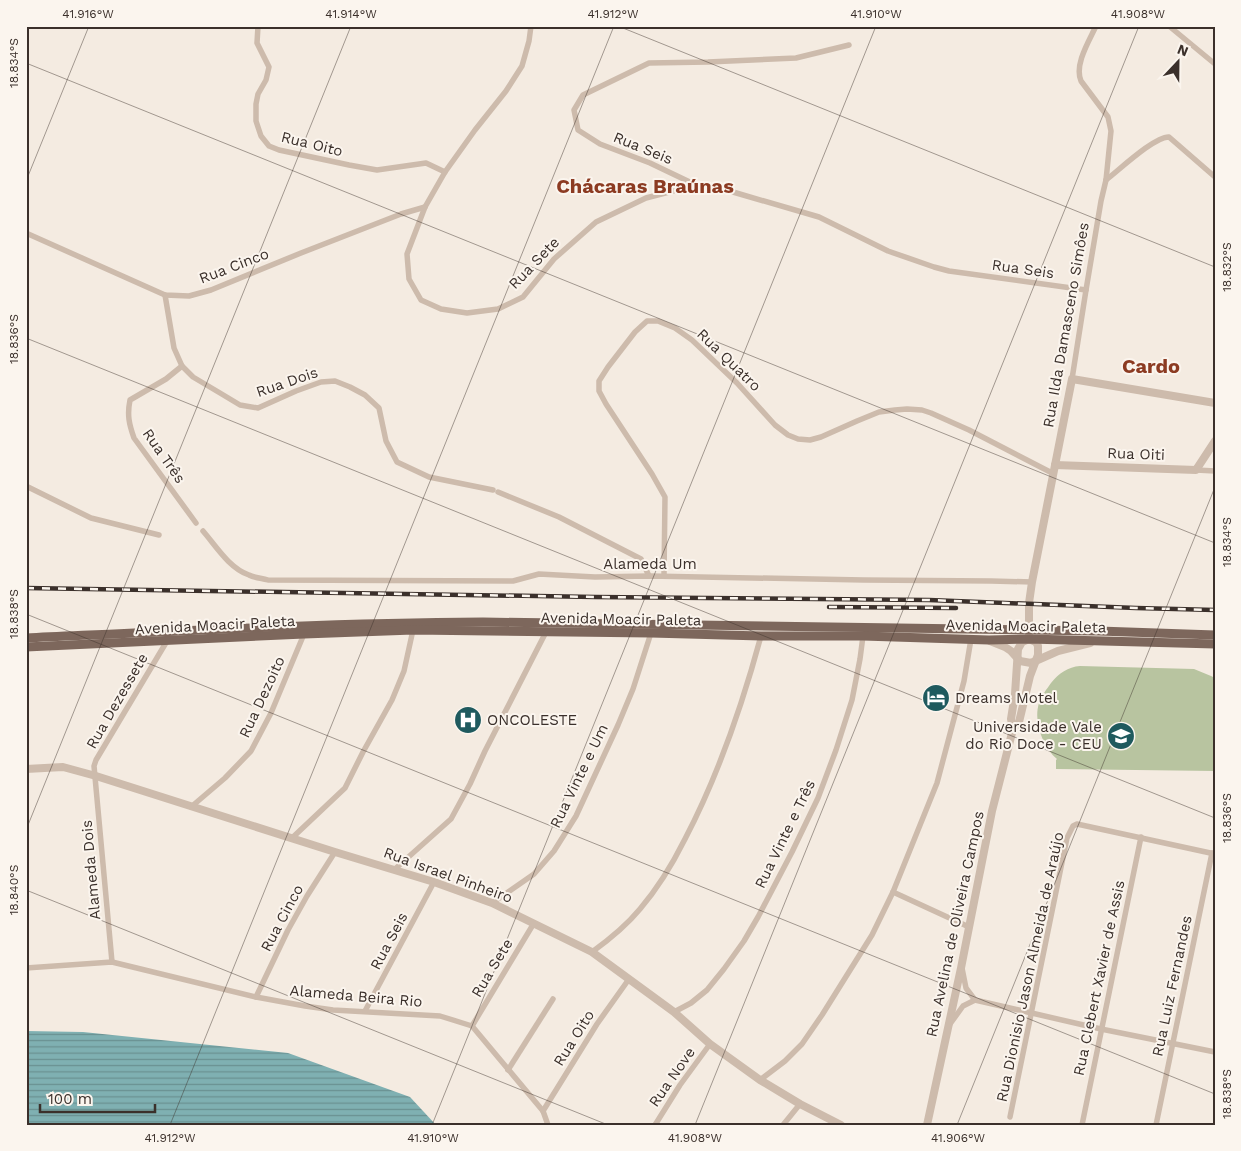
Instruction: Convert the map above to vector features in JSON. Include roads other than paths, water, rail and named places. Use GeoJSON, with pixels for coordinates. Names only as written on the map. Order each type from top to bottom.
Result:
{"type":"FeatureCollection","features":[{"type":"Feature","properties":{"kind":"main road","name":"Avenida Moacir Paleta"},"geometry":{"type":"LineString","coordinates":[[26,638],[311,625],[483,622],[1029,634],[1158,632],[1215,635]]}},
{"type":"Feature","properties":{"kind":"main road","name":"Avenida Moacir Paleta"},"geometry":{"type":"LineString","coordinates":[[26,647],[413,630],[862,636],[989,640],[1029,634],[1097,641],[1215,644]]}},
{"type":"Feature","properties":{"kind":"street","name":"Rua Oito"},"geometry":{"type":"LineString","coordinates":[[258,26],[257,43],[269,67],[266,80],[258,94],[256,121],[261,136],[269,146],[279,150],[378,170],[426,163],[445,172]]}},
{"type":"Feature","properties":{"kind":"street","name":"Rua Sete"},"geometry":{"type":"LineString","coordinates":[[531,26],[522,66],[506,91],[445,172],[424,207],[407,254],[409,279],[422,300],[441,308],[466,313],[498,309],[523,297],[554,259],[596,222],[646,198],[696,185]]}},
{"type":"Feature","properties":{"kind":"street","name":"Rua Ilda Damasceno Simôes"},"geometry":{"type":"LineString","coordinates":[[1029,634],[1029,604],[1032,582],[1072,379],[1106,180],[1111,131],[1110,123],[1108,117],[1079,76],[1082,59],[1096,26]]}},
{"type":"Feature","properties":{"kind":"street"},"geometry":{"type":"LineString","coordinates":[[1168,26],[1215,64]]}},
{"type":"Feature","properties":{"kind":"street","name":"Rua Seis"},"geometry":{"type":"LineString","coordinates":[[849,45],[796,58],[649,63],[584,95],[574,110],[578,130],[600,144],[650,163],[696,185],[733,192],[819,217],[888,251],[941,269],[1086,290]]}},
{"type":"Feature","properties":{"kind":"street"},"geometry":{"type":"LineString","coordinates":[[1106,180],[1144,149],[1164,137],[1169,137],[1215,177]]}},
{"type":"Feature","properties":{"kind":"street","name":"Rua Cinco"},"geometry":{"type":"LineString","coordinates":[[26,232],[165,295],[190,296],[211,290],[401,214],[424,207]]}},
{"type":"Feature","properties":{"kind":"street","name":"Rua Dois"},"geometry":{"type":"LineString","coordinates":[[165,295],[174,348],[182,366],[193,377],[240,405],[258,408],[321,382],[335,381],[350,387],[365,395],[378,408],[386,441],[398,462],[429,477],[496,491],[559,516],[641,559],[649,576]]}},
{"type":"Feature","properties":{"kind":"street","name":"Rua Quatro"},"geometry":{"type":"LineString","coordinates":[[664,576],[665,497],[598,391],[600,381],[608,367],[635,332],[647,322],[658,321],[675,328],[692,340],[737,383],[775,425],[788,435],[798,439],[810,440],[827,435],[857,420],[880,412],[907,409],[922,410],[969,430],[1054,474]]}},
{"type":"Feature","properties":{"kind":"street","name":"Rua Três"},"geometry":{"type":"LineString","coordinates":[[182,366],[130,400],[127,412],[134,438],[196,522]]}},
{"type":"Feature","properties":{"kind":"street"},"geometry":{"type":"LineString","coordinates":[[1072,379],[1215,403]]}},
{"type":"Feature","properties":{"kind":"street"},"geometry":{"type":"LineString","coordinates":[[1196,470],[1215,441]]}},
{"type":"Feature","properties":{"kind":"street","name":"Rua Oiti"},"geometry":{"type":"LineString","coordinates":[[1055,465],[1215,471]]}},
{"type":"Feature","properties":{"kind":"street"},"geometry":{"type":"LineString","coordinates":[[26,486],[91,518],[159,535]]}},
{"type":"Feature","properties":{"kind":"street","name":"Alameda Um"},"geometry":{"type":"LineString","coordinates":[[203,531],[239,570],[250,576],[268,580],[513,581],[539,574],[596,577],[664,576],[1032,582]]}},
{"type":"Feature","properties":{"kind":"street"},"geometry":{"type":"LineString","coordinates":[[292,838],[345,788],[392,700],[404,670],[413,630]]}},
{"type":"Feature","properties":{"kind":"street"},"geometry":{"type":"LineString","coordinates":[[395,870],[451,820],[470,784],[484,751],[546,632]]}},
{"type":"Feature","properties":{"kind":"street","name":"Rua Vinte e Um"},"geometry":{"type":"LineString","coordinates":[[492,903],[534,874],[554,851],[576,816],[633,689],[651,633]]}},
{"type":"Feature","properties":{"kind":"street","name":"Rua Dezoito"},"geometry":{"type":"LineString","coordinates":[[191,807],[226,778],[251,751],[271,712],[304,634]]}},
{"type":"Feature","properties":{"kind":"street"},"geometry":{"type":"LineString","coordinates":[[1017,657],[1022,642],[1029,634],[1038,646],[1036,661]]}},
{"type":"Feature","properties":{"kind":"street"},"geometry":{"type":"LineString","coordinates":[[592,952],[617,934],[641,909],[671,866],[699,812],[731,733],[749,680],[761,636]]}},
{"type":"Feature","properties":{"kind":"street","name":"Rua Vinte e Três"},"geometry":{"type":"LineString","coordinates":[[674,1012],[691,1003],[707,990],[724,970],[758,917],[792,852],[818,798],[836,750],[852,700],[860,659],[862,636]]}},
{"type":"Feature","properties":{"kind":"street"},"geometry":{"type":"LineString","coordinates":[[760,1080],[785,1061],[802,1044],[872,936],[893,892],[937,783],[964,682],[971,639]]}},
{"type":"Feature","properties":{"kind":"street"},"geometry":{"type":"LineString","coordinates":[[989,640],[1005,647],[1020,661],[1028,663],[1066,648],[1097,641]]}},
{"type":"Feature","properties":{"kind":"street","name":"Rua Dezessete"},"geometry":{"type":"LineString","coordinates":[[96,776],[94,766],[96,760],[166,641]]}},
{"type":"Feature","properties":{"kind":"street","name":"Rua Avelina de Oliveira Campos"},"geometry":{"type":"LineString","coordinates":[[927,1125],[992,811],[1013,729],[1011,719],[1015,694],[1017,657]]}},
{"type":"Feature","properties":{"kind":"street","name":"Rua Avelina de Oliveira Campos"},"geometry":{"type":"LineString","coordinates":[[1013,729],[1019,722],[1030,676],[1036,661]]}},
{"type":"Feature","properties":{"kind":"street","name":"Rua Israel Pinheiro"},"geometry":{"type":"LineString","coordinates":[[26,769],[63,767],[96,776],[434,882],[492,903],[592,952],[674,1012],[710,1044],[760,1080],[800,1104],[841,1125]]}},
{"type":"Feature","properties":{"kind":"street","name":"Alameda Dois"},"geometry":{"type":"LineString","coordinates":[[96,776],[112,962]]}},
{"type":"Feature","properties":{"kind":"street","name":"Rua Dionisio Jason Almeida de Araújo"},"geometry":{"type":"LineString","coordinates":[[1010,1117],[1067,838],[1073,826],[1078,824],[1142,837]]}},
{"type":"Feature","properties":{"kind":"street"},"geometry":{"type":"LineString","coordinates":[[1142,837],[1214,853]]}},
{"type":"Feature","properties":{"kind":"street","name":"Rua Clebert Xavier de Assis"},"geometry":{"type":"LineString","coordinates":[[1082,1125],[1142,837]]}},
{"type":"Feature","properties":{"kind":"street","name":"Rua Cinco"},"geometry":{"type":"LineString","coordinates":[[256,998],[306,896],[335,852]]}},
{"type":"Feature","properties":{"kind":"street","name":"Rua Luiz Fernandes"},"geometry":{"type":"LineString","coordinates":[[1156,1125],[1214,853]]}},
{"type":"Feature","properties":{"kind":"street","name":"Rua Seis"},"geometry":{"type":"LineString","coordinates":[[365,1011],[434,882]]}},
{"type":"Feature","properties":{"kind":"street"},"geometry":{"type":"LineString","coordinates":[[893,892],[968,927]]}},
{"type":"Feature","properties":{"kind":"street","name":"Rua Sete"},"geometry":{"type":"LineString","coordinates":[[472,1026],[534,923]]}},
{"type":"Feature","properties":{"kind":"street","name":"Alameda Beira Rio"},"geometry":{"type":"LineString","coordinates":[[26,968],[112,962],[256,998],[333,1010],[440,1016],[472,1026]]}},
{"type":"Feature","properties":{"kind":"street"},"geometry":{"type":"LineString","coordinates":[[961,968],[966,988],[975,1000]]}},
{"type":"Feature","properties":{"kind":"street","name":"Rua Oito"},"geometry":{"type":"LineString","coordinates":[[543,1111],[597,1024],[629,979]]}},
{"type":"Feature","properties":{"kind":"street"},"geometry":{"type":"LineString","coordinates":[[508,1070],[552,999]]}},
{"type":"Feature","properties":{"kind":"street"},"geometry":{"type":"LineString","coordinates":[[949,1024],[963,1006],[975,1000],[1215,1052]]}},
{"type":"Feature","properties":{"kind":"street"},"geometry":{"type":"LineString","coordinates":[[472,1026],[543,1111],[548,1125]]}},
{"type":"Feature","properties":{"kind":"street","name":"Rua Nove"},"geometry":{"type":"LineString","coordinates":[[655,1125],[680,1085],[710,1044]]}},
{"type":"Feature","properties":{"kind":"street"},"geometry":{"type":"LineString","coordinates":[[783,1125],[800,1104]]}},
{"type":"Feature","properties":{"kind":"water"},"geometry":{"type":"Polygon","coordinates":[[[26,1031],[83,1032],[288,1053],[410,1097],[436,1125],[26,1125],[26,1031]]]}},
{"type":"Feature","properties":{"kind":"railway"},"geometry":{"type":"LineString","coordinates":[[26,588],[929,600],[1215,610]]}},
{"type":"Feature","properties":{"kind":"railway"},"geometry":{"type":"LineString","coordinates":[[829,607],[956,608]]}},
{"type":"Feature","properties":{"kind":"place","name":"Dreams Motel"},"geometry":{"type":"Point","coordinates":[936,698]}},
{"type":"Feature","properties":{"kind":"place","name":"ONCOLESTE"},"geometry":{"type":"Point","coordinates":[468,720]}},
{"type":"Feature","properties":{"kind":"place","name":"Universidade Vale do Rio Doce - CEU"},"geometry":{"type":"Point","coordinates":[1121,736]}},
{"type":"Feature","properties":{"kind":"district","name":"Chácaras Braúnas"},"geometry":{"type":"Point","coordinates":[645,186]}},
{"type":"Feature","properties":{"kind":"district","name":"Cardo"},"geometry":{"type":"Point","coordinates":[1151,366]}}]}
